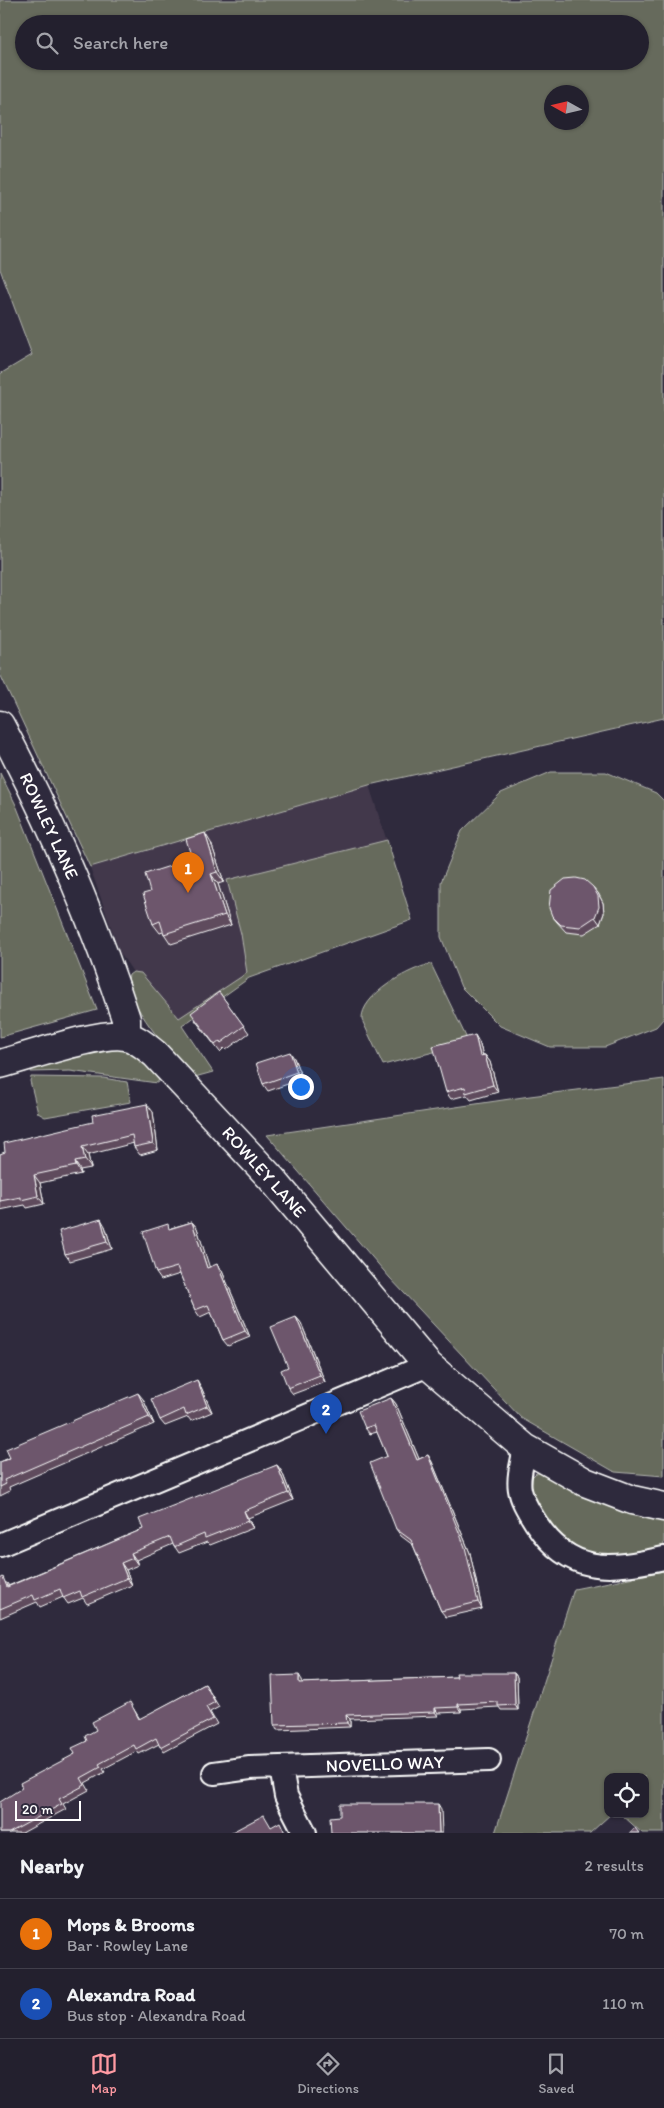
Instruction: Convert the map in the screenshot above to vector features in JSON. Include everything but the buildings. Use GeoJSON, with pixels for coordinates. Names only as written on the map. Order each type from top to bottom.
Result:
{"type":"FeatureCollection","features":[{"type":"Feature","properties":{"kind":"street","name":"ROWLEY LANE"},"geometry":{"type":"LineString","coordinates":[[0,725],[33,786],[82,897],[126,1019],[126,1036],[138,1041],[155,1054],[272,1179],[428,1365],[525,1448],[585,1482],[632,1500],[664,1507]]}},
{"type":"Feature","properties":{"kind":"street"},"geometry":{"type":"LineString","coordinates":[[0,1064],[102,1036],[126,1036]]}},
{"type":"Feature","properties":{"kind":"street"},"geometry":{"type":"LineString","coordinates":[[0,1544],[428,1365]]}},
{"type":"Feature","properties":{"kind":"street"},"geometry":{"type":"LineString","coordinates":[[525,1448],[518,1481],[521,1498],[547,1540],[565,1556],[587,1565],[631,1566],[664,1558]]}},
{"type":"Feature","properties":{"kind":"street","name":"NOVELLO WAY"},"geometry":{"type":"LineString","coordinates":[[214,1773],[281,1768],[490,1760]]}},
{"type":"Feature","properties":{"kind":"street"},"geometry":{"type":"LineString","coordinates":[[281,1768],[286,1796],[305,1833]]}},
{"type":"Feature","properties":{"kind":"shaded area"},"geometry":{"type":"Polygon","coordinates":[[[369,785],[412,920],[249,978],[184,1025],[141,973],[133,972],[120,953],[90,867],[369,785]]]}},
{"type":"Feature","properties":{"kind":"green space"},"geometry":{"type":"Polygon","coordinates":[[[0,0],[664,0],[664,718],[369,785],[90,867],[0,674],[0,374],[32,355],[0,269],[0,0]]]}},
{"type":"Feature","properties":{"kind":"green space"},"geometry":{"type":"Polygon","coordinates":[[[551,772],[606,772],[656,793],[664,801],[664,1018],[656,1027],[605,1047],[550,1047],[500,1026],[461,987],[441,937],[441,882],[462,831],[501,793],[551,772]]]}},
{"type":"Feature","properties":{"kind":"green space"},"geometry":{"type":"Polygon","coordinates":[[[0,773],[16,805],[97,1010],[0,1037],[0,773]]]}},
{"type":"Feature","properties":{"kind":"green space"},"geometry":{"type":"Polygon","coordinates":[[[387,840],[412,920],[249,978],[182,1026],[213,1072],[191,1078],[162,1043],[141,1013],[128,985],[129,975],[133,972],[141,973],[179,1018],[247,973],[241,934],[227,880],[387,840]]]}},
{"type":"Feature","properties":{"kind":"green space"},"geometry":{"type":"Polygon","coordinates":[[[431,964],[469,1043],[383,1065],[362,1020],[364,1011],[369,1001],[377,992],[388,984],[411,971],[431,964]]]}},
{"type":"Feature","properties":{"kind":"green space"},"geometry":{"type":"Polygon","coordinates":[[[113,1047],[127,1051],[145,1062],[161,1077],[157,1083],[70,1071],[31,1072],[32,1067],[113,1047]]]}},
{"type":"Feature","properties":{"kind":"green space"},"geometry":{"type":"Polygon","coordinates":[[[31,1077],[103,1078],[127,1082],[131,1102],[45,1117],[38,1113],[30,1081],[31,1077]]]}},
{"type":"Feature","properties":{"kind":"green space"},"geometry":{"type":"Polygon","coordinates":[[[664,1079],[664,1476],[615,1472],[521,1418],[390,1278],[267,1135],[530,1096],[664,1079]]]}},
{"type":"Feature","properties":{"kind":"green space"},"geometry":{"type":"Polygon","coordinates":[[[536,1473],[543,1473],[664,1518],[664,1547],[612,1557],[582,1553],[561,1538],[552,1528],[538,1505],[528,1481],[536,1473]]]}},
{"type":"Feature","properties":{"kind":"green space"},"geometry":{"type":"Polygon","coordinates":[[[664,1571],[664,1833],[642,1833],[625,1818],[649,1818],[649,1773],[604,1773],[604,1818],[607,1818],[590,1833],[495,1833],[574,1589],[664,1571]]]}},
{"type":"Feature","properties":{"kind":"place","name":"Mops & Brooms"},"geometry":{"type":"Point","coordinates":[188,893]}},
{"type":"Feature","properties":{"kind":"place","name":"Alexandra Road"},"geometry":{"type":"Point","coordinates":[326,1434]}}]}
